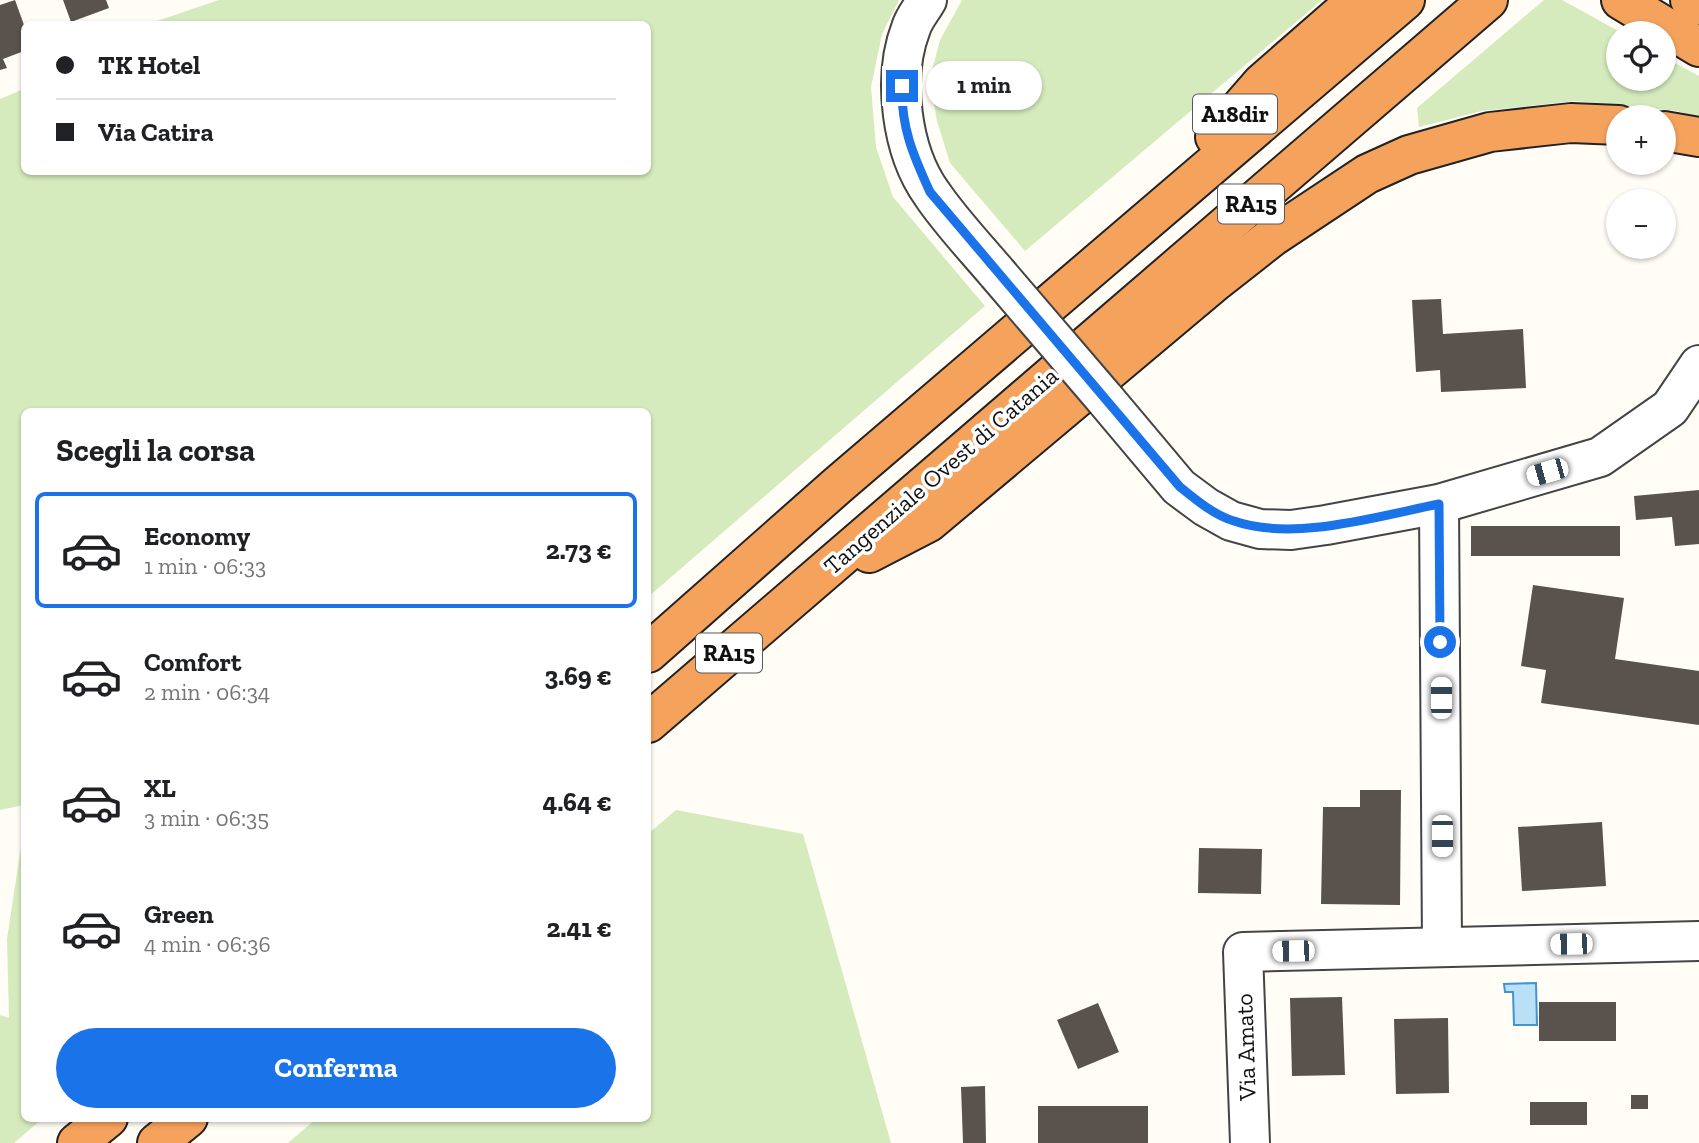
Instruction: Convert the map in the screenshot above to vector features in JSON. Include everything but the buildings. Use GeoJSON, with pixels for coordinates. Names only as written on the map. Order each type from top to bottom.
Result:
{"type":"FeatureCollection","features":[{"type":"Feature","properties":{"kind":"highway","name":"A18dir"},"geometry":{"type":"LineString","coordinates":[[1126,239],[1262,83],[1357,0]]}},
{"type":"Feature","properties":{"kind":"highway","name":"RA15"},"geometry":{"type":"LineString","coordinates":[[651,650],[1405,0]]}},
{"type":"Feature","properties":{"kind":"highway","name":"Tangenziale Ovest di Catania"},"geometry":{"type":"LineString","coordinates":[[651,720],[1488,0]]}},
{"type":"Feature","properties":{"kind":"highway"},"geometry":{"type":"LineString","coordinates":[[1621,0],[1699,47]]}},
{"type":"Feature","properties":{"kind":"highway"},"geometry":{"type":"LineString","coordinates":[[1690,0],[1699,5]]}},
{"type":"Feature","properties":{"kind":"highway"},"geometry":{"type":"LineString","coordinates":[[811,583],[929,522],[1216,281],[1272,237],[1367,174],[1409,155],[1490,132],[1571,124],[1606,125]]}},
{"type":"Feature","properties":{"kind":"highway"},"geometry":{"type":"LineString","coordinates":[[1676,133],[1699,138]]}},
{"type":"Feature","properties":{"kind":"highway"},"geometry":{"type":"LineString","coordinates":[[77,1143],[103,1122]]}},
{"type":"Feature","properties":{"kind":"highway"},"geometry":{"type":"LineString","coordinates":[[157,1143],[183,1122]]}},
{"type":"Feature","properties":{"kind":"street"},"geometry":{"type":"LineString","coordinates":[[927,0],[911,27],[902,65],[901,106],[908,144],[930,192],[1180,487],[1206,507],[1231,521],[1260,528],[1291,530],[1326,525],[1439,504],[1600,457],[1670,408],[1699,365]]}},
{"type":"Feature","properties":{"kind":"street"},"geometry":{"type":"LineString","coordinates":[[1439,504],[1442,947],[1699,941]]}},
{"type":"Feature","properties":{"kind":"street","name":"Via Amato"},"geometry":{"type":"LineString","coordinates":[[1250,1143],[1243,952],[1442,947]]}},
{"type":"Feature","properties":{"kind":"green space"},"geometry":{"type":"Polygon","coordinates":[[[219,0],[899,0],[882,34],[871,87],[876,147],[893,197],[985,306],[651,594],[651,408],[21,408],[21,806],[0,810],[0,99],[21,90],[21,175],[651,175],[651,21],[157,21],[219,0]]]}},
{"type":"Feature","properties":{"kind":"green space"},"geometry":{"type":"Polygon","coordinates":[[[962,0],[1322,0],[1025,251],[950,163],[937,121],[930,78],[940,40],[962,0]]]}},
{"type":"Feature","properties":{"kind":"green space"},"geometry":{"type":"Polygon","coordinates":[[[1544,0],[1562,0],[1606,24],[1606,91],[1676,91],[1676,64],[1699,76],[1699,118],[1676,111],[1676,105],[1616,105],[1575,101],[1482,111],[1419,127],[1417,108],[1544,0]]]}},
{"type":"Feature","properties":{"kind":"green space"},"geometry":{"type":"Polygon","coordinates":[[[676,810],[803,834],[891,1143],[288,1143],[312,1122],[651,1122],[651,831],[676,810]]]}},
{"type":"Feature","properties":{"kind":"green space"},"geometry":{"type":"Polygon","coordinates":[[[21,847],[21,1122],[38,1122],[14,1143],[0,1143],[0,1015],[9,1018],[7,939],[21,847]]]}},
{"type":"Feature","properties":{"kind":"water"},"geometry":{"type":"Polygon","coordinates":[[[1536,983],[1537,1025],[1514,1025],[1513,992],[1505,992],[1504,984],[1536,983]]]}},
{"type":"Feature","properties":{"kind":"route"},"geometry":{"type":"LineString","coordinates":[[902,86],[901,106],[908,144],[930,192],[1180,487],[1206,507],[1231,521],[1260,528],[1291,530],[1439,504],[1440,642]]}}]}
